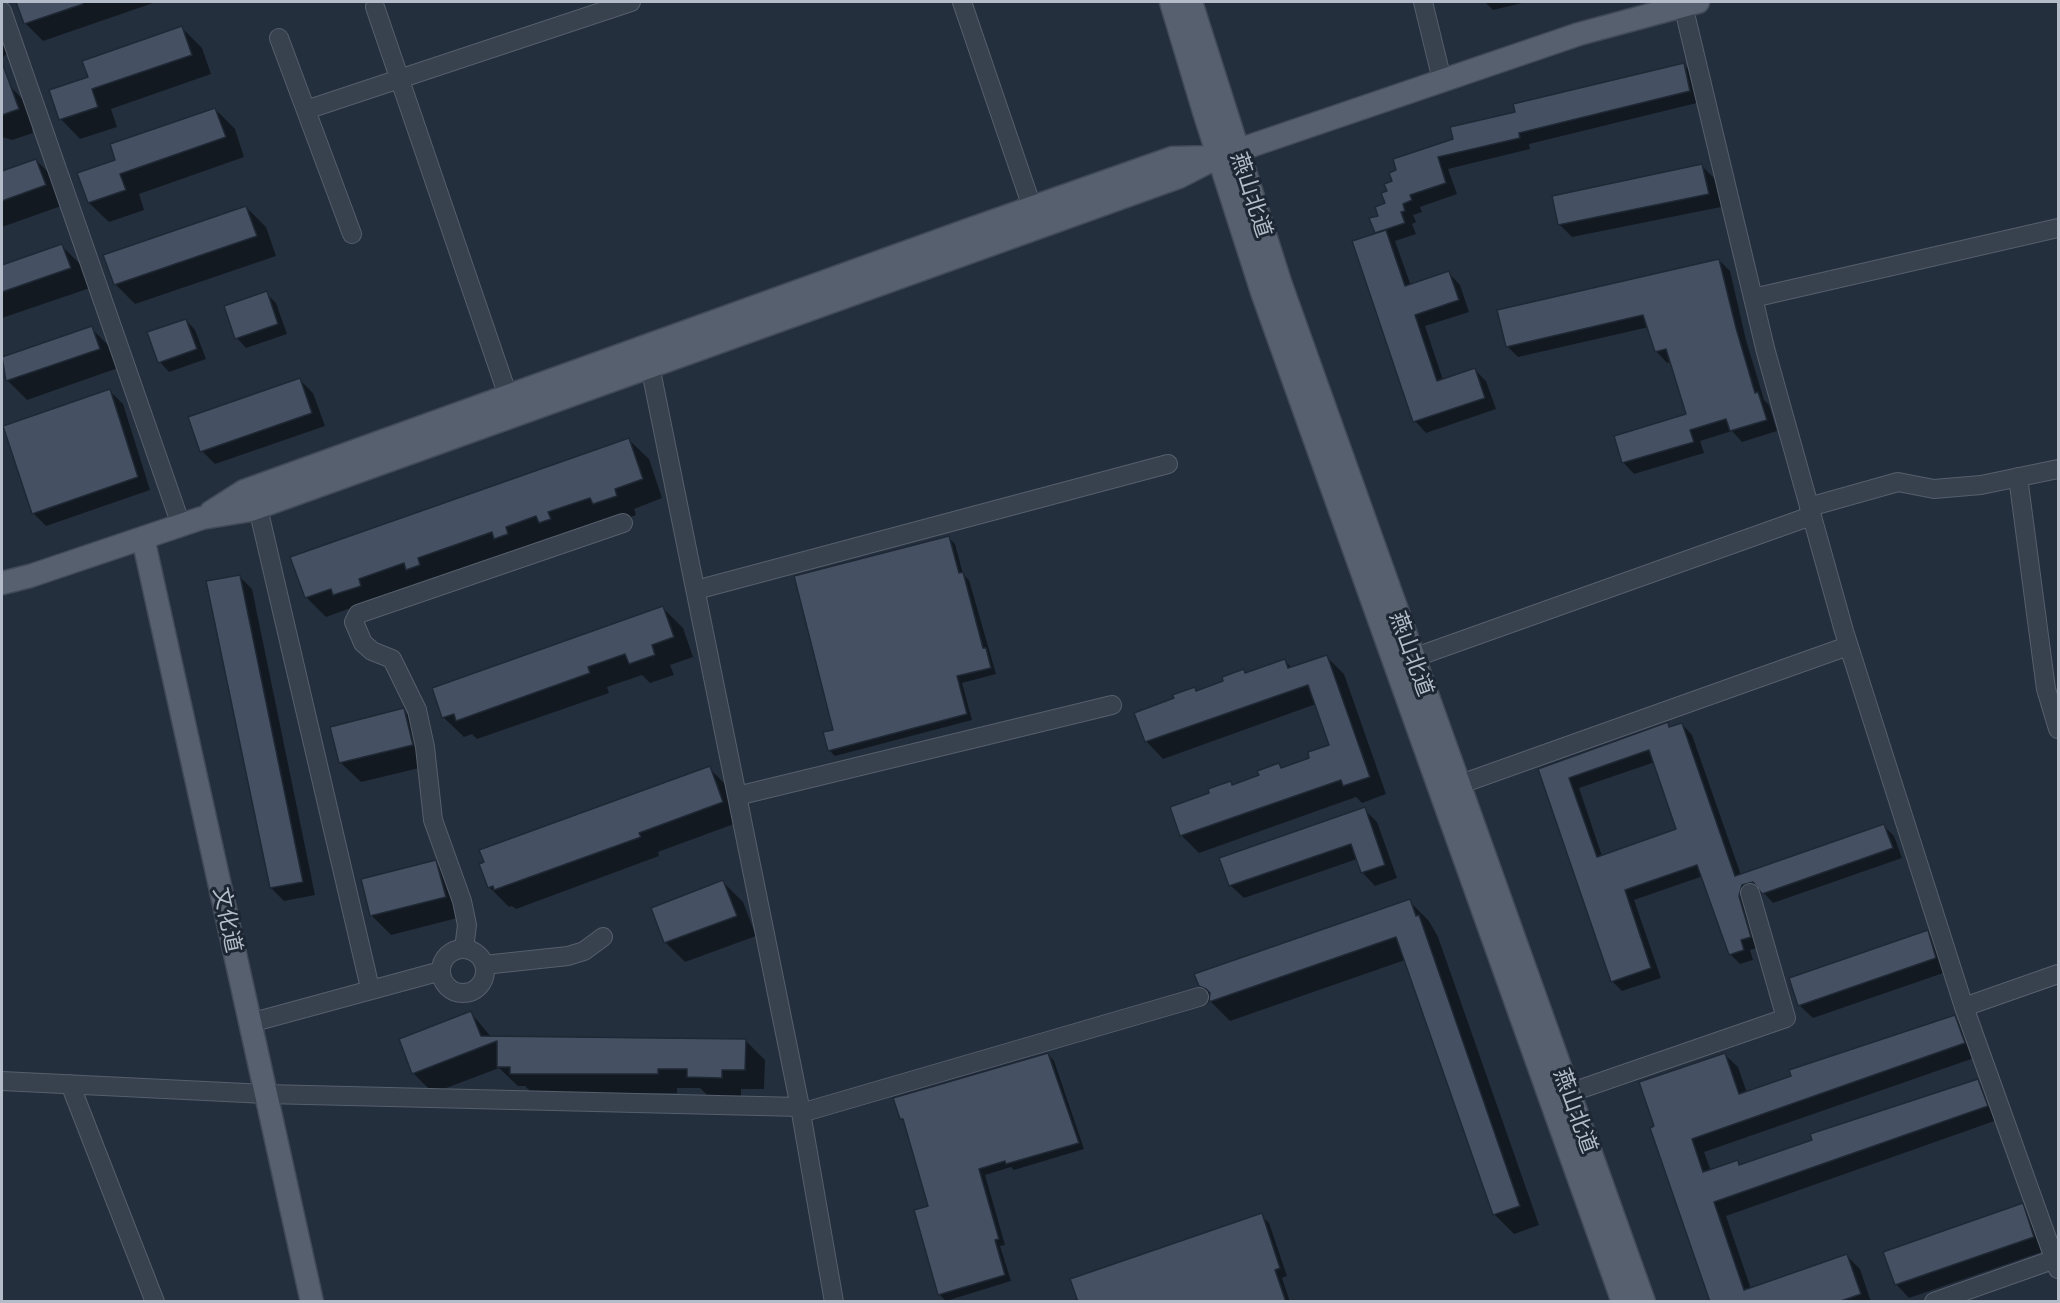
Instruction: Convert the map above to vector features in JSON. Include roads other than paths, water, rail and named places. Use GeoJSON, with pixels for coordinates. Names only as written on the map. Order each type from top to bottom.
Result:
{"type":"FeatureCollection","features":[{"type":"Feature","properties":{"kind":"main road","name":"燕山北道"},"geometry":{"type":"LineString","coordinates":[[1171,2],[1227,153],[1281,285],[1644,1302]]}},
{"type":"Feature","properties":{"kind":"main road","name":"燕山北道"},"geometry":{"type":"LineString","coordinates":[[1191,2],[1266,303],[1623,1302]]}},
{"type":"Feature","properties":{"kind":"main road"},"geometry":{"type":"LineString","coordinates":[[2,583],[30,576],[191,521],[258,508],[1179,177],[1227,153],[1588,31],[1690,3]]}},
{"type":"Feature","properties":{"kind":"main road"},"geometry":{"type":"LineString","coordinates":[[191,521],[244,491],[1032,207],[1172,158],[1227,153]]}},
{"type":"Feature","properties":{"kind":"main road","name":"文化道"},"geometry":{"type":"LineString","coordinates":[[143,538],[312,1302]]}},
{"type":"Feature","properties":{"kind":"street"},"geometry":{"type":"LineString","coordinates":[[306,110],[603,6],[631,2]]}},
{"type":"Feature","properties":{"kind":"street"},"geometry":{"type":"LineString","coordinates":[[962,2],[1032,207]]}},
{"type":"Feature","properties":{"kind":"street"},"geometry":{"type":"LineString","coordinates":[[1423,2],[1442,80]]}},
{"type":"Feature","properties":{"kind":"street"},"geometry":{"type":"LineString","coordinates":[[1690,3],[1753,298],[1848,646],[1964,1006],[2057,1262],[1934,1302]]}},
{"type":"Feature","properties":{"kind":"street"},"geometry":{"type":"LineString","coordinates":[[375,7],[508,396]]}},
{"type":"Feature","properties":{"kind":"street"},"geometry":{"type":"LineString","coordinates":[[2,10],[191,521]]}},
{"type":"Feature","properties":{"kind":"street"},"geometry":{"type":"LineString","coordinates":[[279,38],[352,234]]}},
{"type":"Feature","properties":{"kind":"street"},"geometry":{"type":"LineString","coordinates":[[1753,298],[2058,228]]}},
{"type":"Feature","properties":{"kind":"street"},"geometry":{"type":"LineString","coordinates":[[650,366],[800,1110],[834,1302]]}},
{"type":"Feature","properties":{"kind":"street"},"geometry":{"type":"LineString","coordinates":[[696,590],[1168,464]]}},
{"type":"Feature","properties":{"kind":"street"},"geometry":{"type":"LineString","coordinates":[[1413,658],[1810,511],[1898,482],[1934,489],[1981,485],[2058,469]]}},
{"type":"Feature","properties":{"kind":"street"},"geometry":{"type":"LineString","coordinates":[[2018,477],[2046,689],[2058,729]]}},
{"type":"Feature","properties":{"kind":"street"},"geometry":{"type":"LineString","coordinates":[[258,508],[370,988]]}},
{"type":"Feature","properties":{"kind":"street"},"geometry":{"type":"LineString","coordinates":[[464,949],[466,925],[462,900],[433,820],[425,747],[417,710],[392,659],[372,651],[363,644],[354,622],[358,614],[623,523]]}},
{"type":"Feature","properties":{"kind":"street"},"geometry":{"type":"LineString","coordinates":[[1458,785],[1848,646]]}},
{"type":"Feature","properties":{"kind":"street"},"geometry":{"type":"LineString","coordinates":[[737,796],[1112,705]]}},
{"type":"Feature","properties":{"kind":"street"},"geometry":{"type":"LineString","coordinates":[[1569,1093],[1786,1018],[1750,893]]}},
{"type":"Feature","properties":{"kind":"street"},"geometry":{"type":"LineString","coordinates":[[484,965],[568,956],[584,951],[603,937]]}},
{"type":"Feature","properties":{"kind":"street"},"geometry":{"type":"LineString","coordinates":[[464,949],[479,955],[484,965],[484,979],[480,986],[465,993],[451,989],[442,978],[441,971],[450,954],[464,949]]}},
{"type":"Feature","properties":{"kind":"street"},"geometry":{"type":"LineString","coordinates":[[250,1023],[370,988],[441,971]]}},
{"type":"Feature","properties":{"kind":"street"},"geometry":{"type":"LineString","coordinates":[[1964,1006],[2058,974]]}},
{"type":"Feature","properties":{"kind":"street"},"geometry":{"type":"LineString","coordinates":[[2,1081],[266,1094],[800,1110],[1199,998]]}},
{"type":"Feature","properties":{"kind":"street"},"geometry":{"type":"LineString","coordinates":[[70,1084],[155,1302]]}}]}
